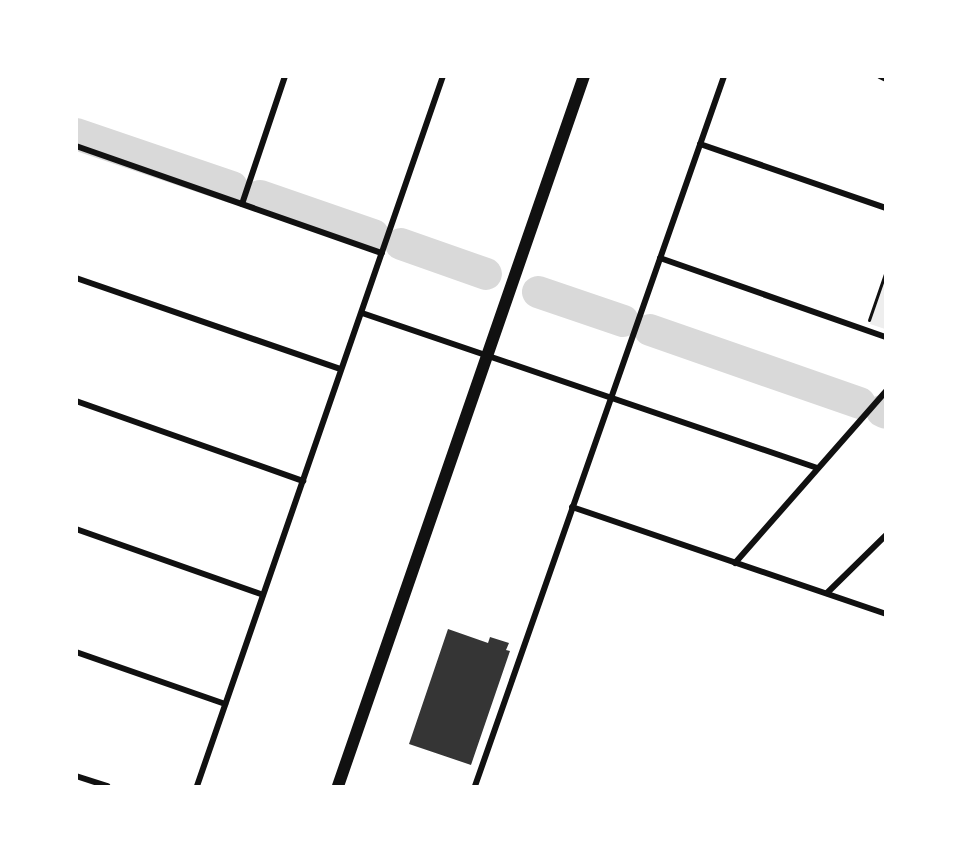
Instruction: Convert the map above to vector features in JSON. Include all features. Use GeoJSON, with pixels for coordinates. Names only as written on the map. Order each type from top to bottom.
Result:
{"type":"FeatureCollection","features":[{"type":"Feature","properties":{"kind":"main road"},"geometry":{"type":"LineString","coordinates":[[338,786],[485,355],[585,76]]}},
{"type":"Feature","properties":{"kind":"street"},"geometry":{"type":"LineString","coordinates":[[242,204],[285,76]]}},
{"type":"Feature","properties":{"kind":"street"},"geometry":{"type":"LineString","coordinates":[[197,786],[443,76]]}},
{"type":"Feature","properties":{"kind":"street"},"geometry":{"type":"LineString","coordinates":[[476,786],[724,76]]}},
{"type":"Feature","properties":{"kind":"street"},"geometry":{"type":"LineString","coordinates":[[880,76],[885,78]]}},
{"type":"Feature","properties":{"kind":"street"},"geometry":{"type":"LineString","coordinates":[[700,144],[885,208]]}},
{"type":"Feature","properties":{"kind":"street"},"geometry":{"type":"LineString","coordinates":[[76,146],[382,253]]}},
{"type":"Feature","properties":{"kind":"street"},"geometry":{"type":"LineString","coordinates":[[660,258],[885,337]]}},
{"type":"Feature","properties":{"kind":"street"},"geometry":{"type":"LineString","coordinates":[[76,278],[341,369]]}},
{"type":"Feature","properties":{"kind":"street"},"geometry":{"type":"LineString","coordinates":[[362,313],[817,468]]}},
{"type":"Feature","properties":{"kind":"street"},"geometry":{"type":"LineString","coordinates":[[735,563],[885,391]]}},
{"type":"Feature","properties":{"kind":"street"},"geometry":{"type":"LineString","coordinates":[[76,401],[303,481]]}},
{"type":"Feature","properties":{"kind":"street"},"geometry":{"type":"LineString","coordinates":[[572,507],[885,614]]}},
{"type":"Feature","properties":{"kind":"street"},"geometry":{"type":"LineString","coordinates":[[76,529],[263,595]]}},
{"type":"Feature","properties":{"kind":"street"},"geometry":{"type":"LineString","coordinates":[[827,593],[885,535]]}},
{"type":"Feature","properties":{"kind":"street"},"geometry":{"type":"LineString","coordinates":[[76,652],[225,704]]}},
{"type":"Feature","properties":{"kind":"street"},"geometry":{"type":"LineString","coordinates":[[76,776],[107,786]]}},
{"type":"Feature","properties":{"kind":"path"},"geometry":{"type":"LineString","coordinates":[[866,330],[885,271]]}},
{"type":"Feature","properties":{"kind":"shaded area"},"geometry":{"type":"Polygon","coordinates":[[[885,279],[885,329],[870,324],[885,279]]]}},
{"type":"Feature","properties":{"kind":"building"},"geometry":{"type":"Polygon","coordinates":[[[448,629],[488,643],[490,637],[509,643],[506,650],[510,651],[471,765],[409,744],[448,629]]]}},
{"type":"Feature","properties":{"kind":"waterway"},"geometry":{"type":"LineString","coordinates":[[76,134],[232,187]]}},
{"type":"Feature","properties":{"kind":"waterway"},"geometry":{"type":"LineString","coordinates":[[260,196],[373,235]]}},
{"type":"Feature","properties":{"kind":"waterway"},"geometry":{"type":"LineString","coordinates":[[401,244],[486,274]]}},
{"type":"Feature","properties":{"kind":"waterway"},"geometry":{"type":"LineString","coordinates":[[538,292],[623,321]]}},
{"type":"Feature","properties":{"kind":"waterway"},"geometry":{"type":"LineString","coordinates":[[650,330],[860,403]]}},
{"type":"Feature","properties":{"kind":"waterway"},"geometry":{"type":"LineString","coordinates":[[882,411],[886,413]]}}]}
